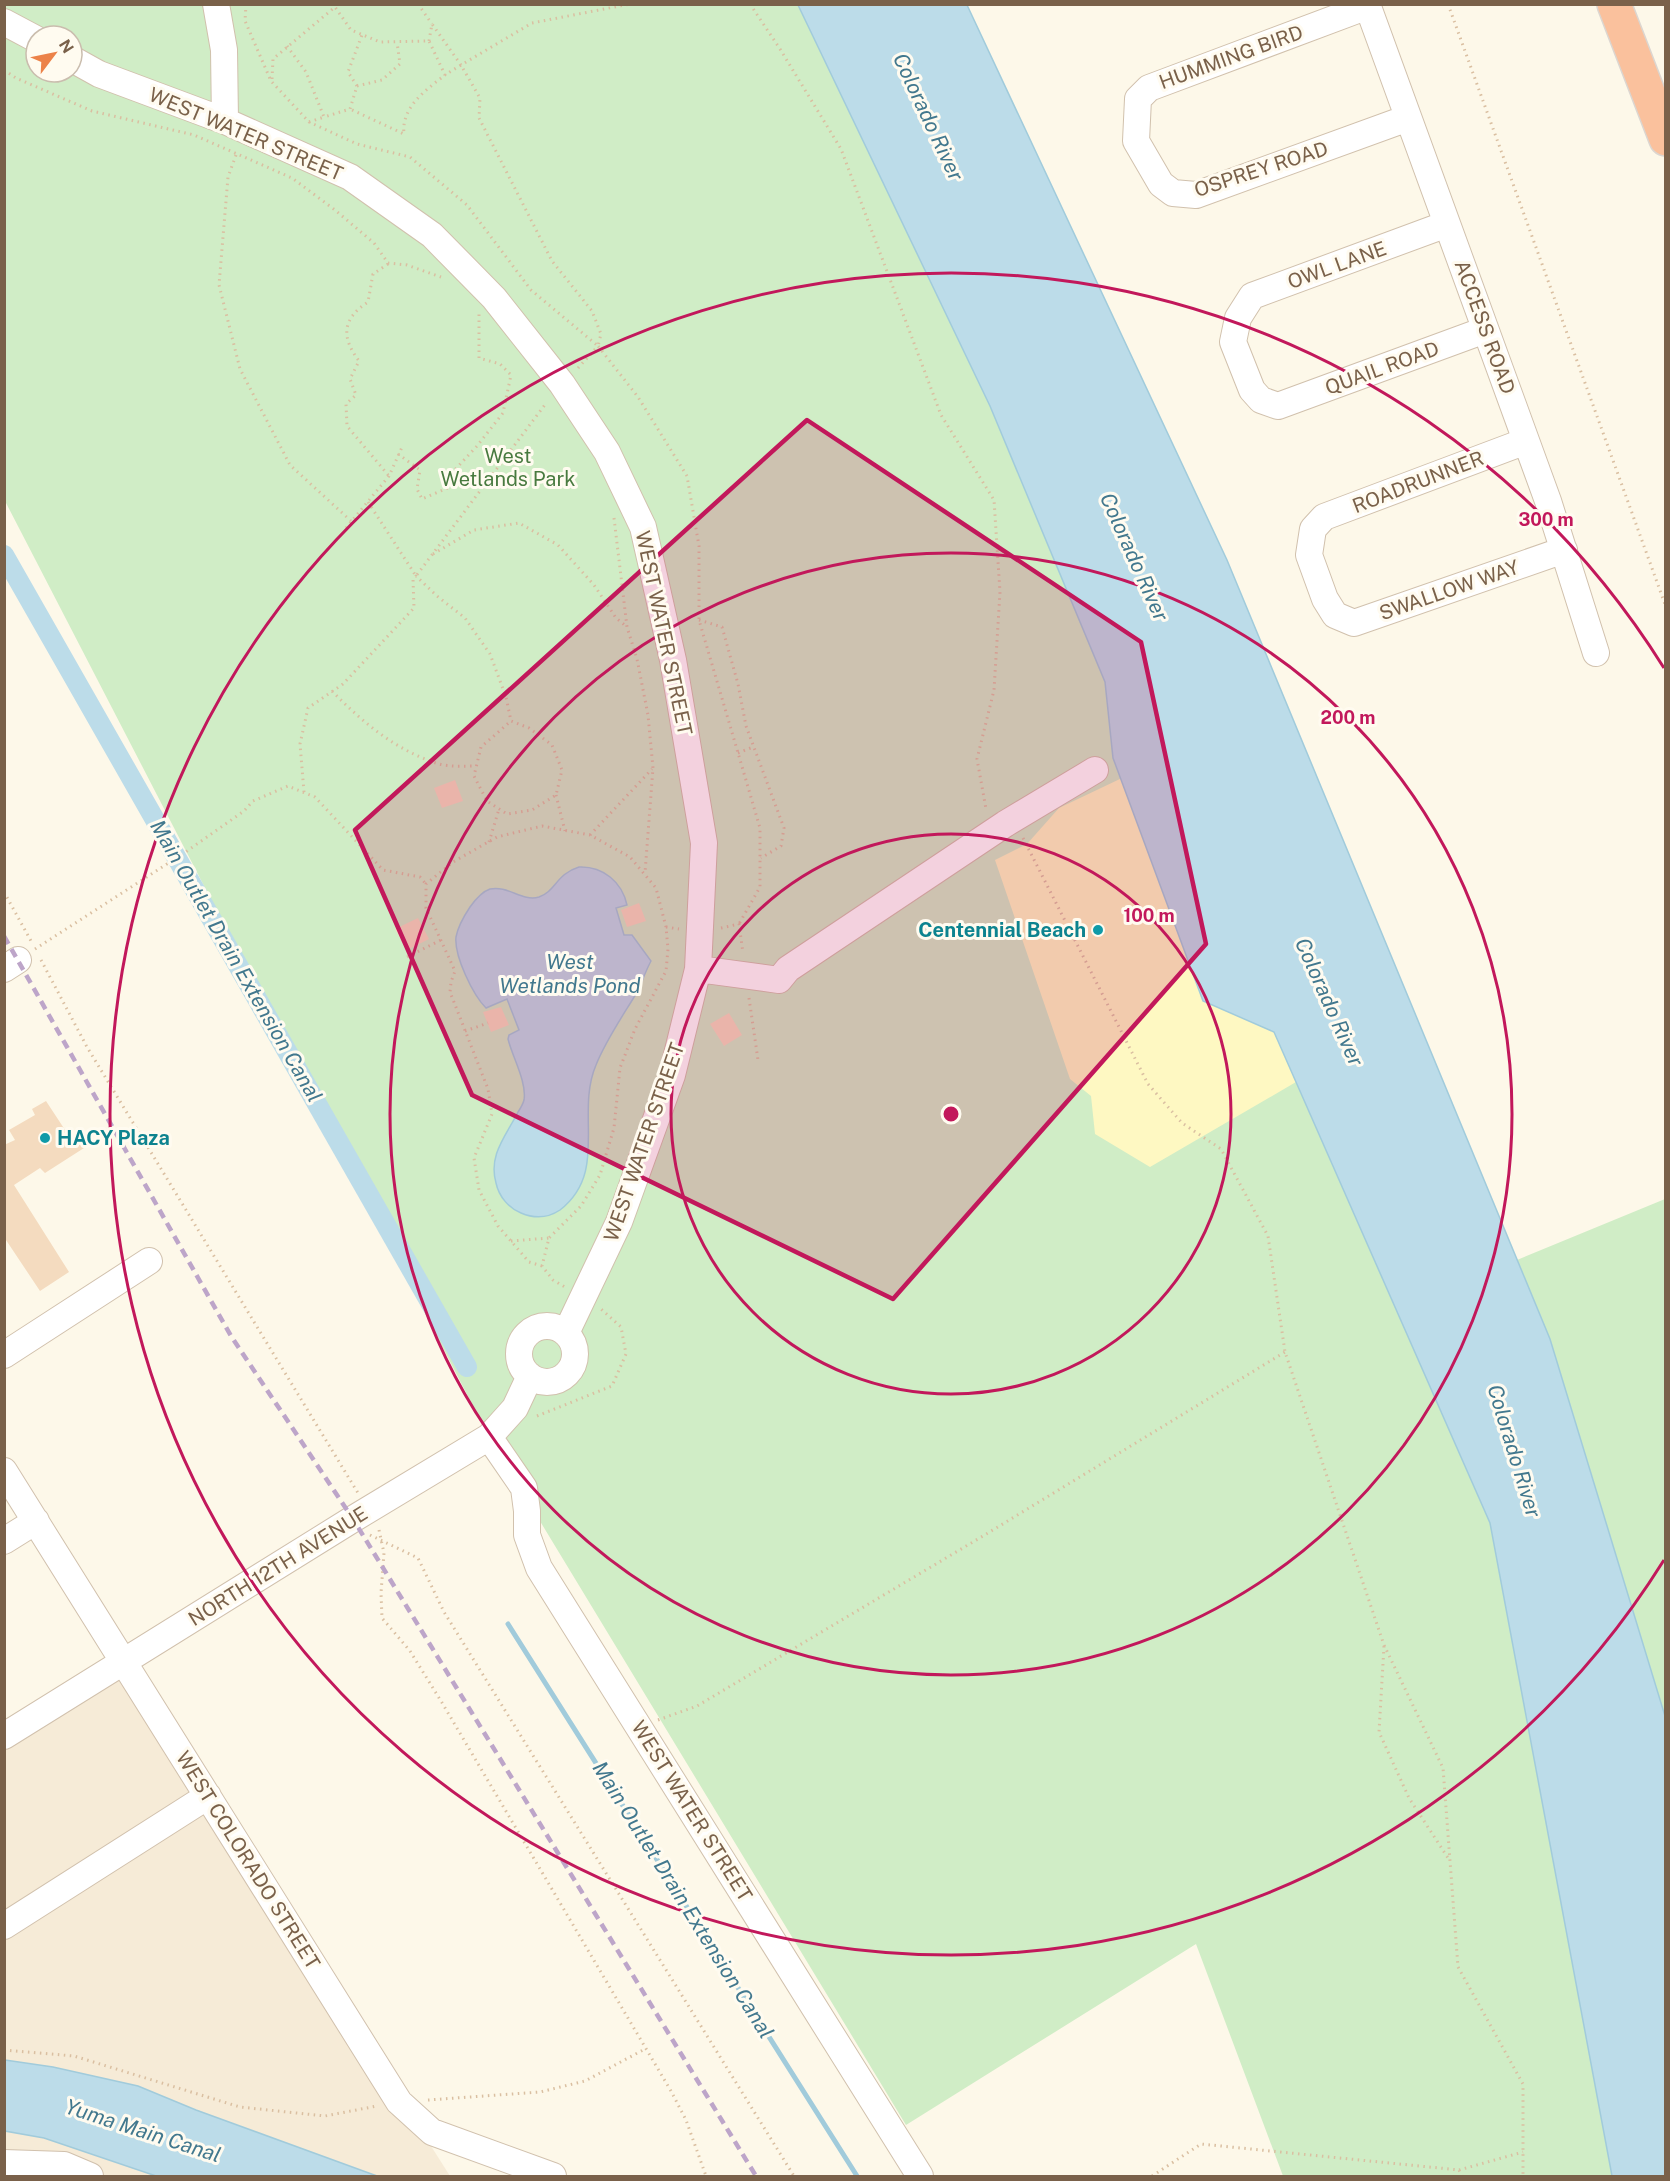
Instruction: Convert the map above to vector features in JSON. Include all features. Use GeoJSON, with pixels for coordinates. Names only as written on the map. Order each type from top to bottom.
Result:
{"type":"FeatureCollection","features":[{"type":"Feature","properties":{"kind":"highway"},"geometry":{"type":"LineString","coordinates":[[1614,4],[1665,139]]}},
{"type":"Feature","properties":{"kind":"street"},"geometry":{"type":"LineString","coordinates":[[216,4],[224,50],[225,120]]}},
{"type":"Feature","properties":{"kind":"street","name":"ACCESS ROAD"},"geometry":{"type":"LineString","coordinates":[[1367,5],[1526,441],[1596,652]]}},
{"type":"Feature","properties":{"kind":"street","name":"HUMMING BIRD"},"geometry":{"type":"LineString","coordinates":[[1136,141],[1138,99],[1149,88],[1367,5]]}},
{"type":"Feature","properties":{"kind":"street"},"geometry":{"type":"LineString","coordinates":[[4,22],[24,33]]}},
{"type":"Feature","properties":{"kind":"street","name":"WEST WATER STREET"},"geometry":{"type":"LineString","coordinates":[[84,66],[99,74],[225,120],[350,177],[432,235],[494,298],[555,397],[607,452],[643,527],[673,660],[704,843],[698,969],[672,1075],[619,1222],[566,1333]]}},
{"type":"Feature","properties":{"kind":"street","name":"OSPREY ROAD"},"geometry":{"type":"LineString","coordinates":[[1136,141],[1161,184],[1173,193],[1196,195],[1408,118]]}},
{"type":"Feature","properties":{"kind":"street","name":"OWL LANE"},"geometry":{"type":"LineString","coordinates":[[1278,406],[1261,400],[1252,390],[1233,342],[1238,318],[1252,296],[1447,224]]}},
{"type":"Feature","properties":{"kind":"street","name":"QUAIL ROAD"},"geometry":{"type":"LineString","coordinates":[[1278,406],[1485,330]]}},
{"type":"Feature","properties":{"kind":"street","name":"ROADRUNNER"},"geometry":{"type":"LineString","coordinates":[[1335,615],[1325,599],[1309,555],[1313,529],[1324,517],[1526,441]]}},
{"type":"Feature","properties":{"kind":"street","name":"SWALLOW WAY"},"geometry":{"type":"LineString","coordinates":[[1335,615],[1354,624],[1564,550]]}},
{"type":"Feature","properties":{"kind":"street"},"geometry":{"type":"LineString","coordinates":[[698,969],[779,980],[788,969],[991,834],[1095,770]]}},
{"type":"Feature","properties":{"kind":"street"},"geometry":{"type":"LineString","coordinates":[[4,1355],[149,1262]]}},
{"type":"Feature","properties":{"kind":"street"},"geometry":{"type":"LineString","coordinates":[[543,1327],[559,1329],[566,1333],[575,1350],[572,1368],[566,1376],[558,1381],[539,1381],[530,1376],[520,1361],[522,1342],[527,1335],[543,1327]]}},
{"type":"Feature","properties":{"kind":"street","name":"NORTH 12TH AVENUE"},"geometry":{"type":"LineString","coordinates":[[4,1736],[357,1516],[489,1437],[515,1407],[530,1376]]}},
{"type":"Feature","properties":{"kind":"street","name":"WEST WATER STREET"},"geometry":{"type":"LineString","coordinates":[[489,1437],[524,1488],[527,1535],[539,1568],[920,2176]]}},
{"type":"Feature","properties":{"kind":"street","name":"WEST COLORADO STREET"},"geometry":{"type":"LineString","coordinates":[[4,1471],[399,2102],[432,2132],[553,2176]]}},
{"type":"Feature","properties":{"kind":"street"},"geometry":{"type":"LineString","coordinates":[[4,1540],[36,1521]]}},
{"type":"Feature","properties":{"kind":"street"},"geometry":{"type":"LineString","coordinates":[[4,1926],[208,1796]]}},
{"type":"Feature","properties":{"kind":"street"},"geometry":{"type":"LineString","coordinates":[[4,2163],[64,2166],[90,2176]]}},
{"type":"Feature","properties":{"kind":"path"},"geometry":{"type":"LineString","coordinates":[[246,4],[245,21],[272,81],[309,122],[357,144],[410,157],[467,205],[531,290],[598,346],[638,397],[687,476],[699,546],[699,620],[760,828],[760,887],[739,924]]}},
{"type":"Feature","properties":{"kind":"path"},"geometry":{"type":"LineString","coordinates":[[304,792],[300,744],[308,708],[343,684],[414,608],[413,579],[555,397],[598,346],[601,334],[592,311],[552,261],[479,118],[480,98],[418,4]]}},
{"type":"Feature","properties":{"kind":"path"},"geometry":{"type":"LineString","coordinates":[[309,122],[350,108],[404,134],[403,123],[417,98],[460,65],[532,23],[630,4]]}},
{"type":"Feature","properties":{"kind":"path"},"geometry":{"type":"LineString","coordinates":[[750,4],[841,149],[941,415],[994,500],[1000,592],[994,690],[977,759],[991,834]]}},
{"type":"Feature","properties":{"kind":"path"},"geometry":{"type":"LineString","coordinates":[[1448,4],[1665,607]]}},
{"type":"Feature","properties":{"kind":"path"},"geometry":{"type":"LineString","coordinates":[[272,81],[273,59],[335,6],[351,30],[380,42],[429,40]]}},
{"type":"Feature","properties":{"kind":"path"},"geometry":{"type":"LineString","coordinates":[[432,24],[429,40],[445,75]]}},
{"type":"Feature","properties":{"kind":"path"},"geometry":{"type":"LineString","coordinates":[[357,86],[348,72],[362,35]]}},
{"type":"Feature","properties":{"kind":"path"},"geometry":{"type":"LineString","coordinates":[[357,86],[382,80],[400,64],[397,42]]}},
{"type":"Feature","properties":{"kind":"path"},"geometry":{"type":"LineString","coordinates":[[287,46],[306,72],[324,117]]}},
{"type":"Feature","properties":{"kind":"path"},"geometry":{"type":"LineString","coordinates":[[4,70],[16,78],[92,111],[194,135],[291,178],[335,210],[374,243],[388,263]]}},
{"type":"Feature","properties":{"kind":"path"},"geometry":{"type":"LineString","coordinates":[[350,108],[357,86]]}},
{"type":"Feature","properties":{"kind":"path"},"geometry":{"type":"LineString","coordinates":[[236,155],[228,177],[219,285],[240,369],[290,465],[351,521]]}},
{"type":"Feature","properties":{"kind":"path"},"geometry":{"type":"LineString","coordinates":[[389,476],[347,426],[346,404],[356,395],[350,379],[359,361],[348,347],[346,329],[355,311],[368,302],[373,274],[388,263],[406,265],[443,279]]}},
{"type":"Feature","properties":{"kind":"path"},"geometry":{"type":"LineString","coordinates":[[398,454],[420,470],[417,489],[422,499],[450,487],[450,475],[503,413],[511,375],[500,364],[479,358],[480,310],[487,318]]}},
{"type":"Feature","properties":{"kind":"path"},"geometry":{"type":"LineString","coordinates":[[346,528],[389,476],[403,445]]}},
{"type":"Feature","properties":{"kind":"path"},"geometry":{"type":"LineString","coordinates":[[368,502],[416,576],[465,618],[490,654],[506,697],[511,722]]}},
{"type":"Feature","properties":{"kind":"path"},"geometry":{"type":"LineString","coordinates":[[613,514],[627,627],[637,658],[646,704],[653,768],[645,875]]}},
{"type":"Feature","properties":{"kind":"path"},"geometry":{"type":"LineString","coordinates":[[432,555],[474,530],[519,523],[558,544],[594,585],[616,618],[627,627]]}},
{"type":"Feature","properties":{"kind":"path"},"geometry":{"type":"LineString","coordinates":[[699,620],[722,627],[738,684],[746,726],[784,828],[781,846],[760,859]]}},
{"type":"Feature","properties":{"kind":"path"},"geometry":{"type":"LineString","coordinates":[[332,691],[359,719],[400,747],[441,765],[476,766]]}},
{"type":"Feature","properties":{"kind":"path"},"geometry":{"type":"LineString","coordinates":[[511,722],[481,747],[474,776],[486,801],[507,814],[532,810],[556,795]]}},
{"type":"Feature","properties":{"kind":"path"},"geometry":{"type":"LineString","coordinates":[[511,722],[529,728],[552,745],[562,770],[556,795],[565,831]]}},
{"type":"Feature","properties":{"kind":"path"},"geometry":{"type":"LineString","coordinates":[[737,753],[753,747]]}},
{"type":"Feature","properties":{"kind":"path"},"geometry":{"type":"LineString","coordinates":[[590,835],[653,768]]}},
{"type":"Feature","properties":{"kind":"path"},"geometry":{"type":"LineString","coordinates":[[11,964],[187,851],[253,801],[288,786],[315,796],[383,870],[420,877],[426,884],[426,908],[455,971],[450,992],[488,1089],[492,1114],[474,1158],[479,1190],[498,1226],[529,1262],[542,1266],[553,1280],[596,1304],[621,1327],[626,1354],[612,1386],[529,1419]]}},
{"type":"Feature","properties":{"kind":"path"},"geometry":{"type":"LineString","coordinates":[[489,842],[499,809]]}},
{"type":"Feature","properties":{"kind":"path"},"geometry":{"type":"LineString","coordinates":[[1013,820],[1148,1084],[1182,1123],[1221,1149],[1268,1236],[1285,1352],[1384,1645],[1443,1768],[1458,1967],[1522,2084],[1523,2176]]}},
{"type":"Feature","properties":{"kind":"path"},"geometry":{"type":"LineString","coordinates":[[426,884],[453,862],[497,837],[542,826],[590,835],[630,857],[656,888],[666,927],[668,949],[666,971],[634,1029],[620,1068],[614,1128],[600,1175],[581,1206],[549,1238],[542,1266]]}},
{"type":"Feature","properties":{"kind":"path"},"geometry":{"type":"LineString","coordinates":[[407,957],[441,940]]}},
{"type":"Feature","properties":{"kind":"path"},"geometry":{"type":"LineString","coordinates":[[465,1031],[488,1023]]}},
{"type":"Feature","properties":{"kind":"path"},"geometry":{"type":"LineString","coordinates":[[511,1241],[549,1238]]}},
{"type":"Feature","properties":{"kind":"path"},"geometry":{"type":"LineString","coordinates":[[639,1726],[697,1706],[983,1536],[1285,1352]]}},
{"type":"Feature","properties":{"kind":"path"},"geometry":{"type":"LineString","coordinates":[[357,1516],[368,1534],[418,1558],[444,1612],[794,2176]]}},
{"type":"Feature","properties":{"kind":"path"},"geometry":{"type":"LineString","coordinates":[[1384,1645],[1379,1732],[1409,1798],[1450,1862]]}},
{"type":"Feature","properties":{"kind":"path"},"geometry":{"type":"LineString","coordinates":[[4,2050],[74,2056],[240,2107],[325,2116],[399,2102],[540,2092],[585,2081],[645,2049]]}},
{"type":"Feature","properties":{"kind":"path"},"geometry":{"type":"LineString","coordinates":[[1152,2176],[1201,2144],[1458,2170],[1524,2152]]}},
{"type":"Feature","properties":{"kind":"path"},"geometry":{"type":"LineString","coordinates":[[1458,2170],[1462,2176]]}},
{"type":"Feature","properties":{"kind":"highlighted area"},"geometry":{"type":"Polygon","coordinates":[[[807,420],[1141,642],[1206,944],[893,1299],[472,1095],[355,830],[807,420]]]}},
{"type":"Feature","properties":{"kind":"shaded area"},"geometry":{"type":"Polygon","coordinates":[[[124,1662],[450,2176],[5,2176],[5,1738],[124,1662]]]}},
{"type":"Feature","properties":{"kind":"green space","name":"West Wetlands Park"},"geometry":{"type":"Polygon","coordinates":[[[5,5],[798,5],[990,406],[1105,682],[1113,758],[1122,778],[1274,1032],[1490,1523],[1612,2176],[1283,2176],[1196,1944],[906,2125],[489,1437],[5,501],[5,5]]]}},
{"type":"Feature","properties":{"kind":"green space"},"geometry":{"type":"Polygon","coordinates":[[[1665,1199],[1665,1716],[1550,1339],[1517,1260],[1665,1199]]]}},
{"type":"Feature","properties":{"kind":"sand","name":"Centennial Beach"},"geometry":{"type":"Polygon","coordinates":[[[1122,778],[1203,1001],[1274,1032],[1296,1082],[1150,1167],[1095,1134],[1091,1096],[1070,1079],[995,860],[1027,844],[1059,808],[1122,778]]]}},
{"type":"Feature","properties":{"kind":"water","name":"Colorado River"},"geometry":{"type":"Polygon","coordinates":[[[798,5],[967,5],[1227,560],[1550,1339],[1665,1716],[1665,2176],[1612,2176],[1490,1523],[1274,1032],[1203,1001],[1113,758],[1105,682],[990,406],[798,5]]]}},
{"type":"Feature","properties":{"kind":"water","name":"West Wetlands Pond"},"geometry":{"type":"Polygon","coordinates":[[[579,867],[596,869],[610,877],[621,889],[627,905],[616,908],[624,935],[632,935],[651,961],[636,994],[609,1038],[596,1065],[590,1084],[588,1103],[587,1160],[583,1178],[575,1195],[560,1210],[551,1215],[531,1216],[517,1211],[505,1201],[497,1188],[494,1173],[496,1155],[524,1100],[521,1077],[508,1039],[509,1035],[519,1030],[507,999],[486,1008],[481,1002],[470,985],[461,964],[456,937],[470,907],[478,896],[487,890],[497,888],[527,897],[539,897],[549,891],[565,874],[579,867]]]}},
{"type":"Feature","properties":{"kind":"water","name":"Yuma Main Canal"},"geometry":{"type":"Polygon","coordinates":[[[5,2060],[53,2067],[138,2086],[196,2110],[377,2176],[156,2176],[44,2138],[5,2131],[5,2060]]]}},
{"type":"Feature","properties":{"kind":"building"},"geometry":{"type":"Polygon","coordinates":[[[455,780],[463,801],[442,808],[434,788],[455,780]]]}},
{"type":"Feature","properties":{"kind":"building"},"geometry":{"type":"Polygon","coordinates":[[[639,903],[646,921],[627,927],[621,910],[639,903]]]}},
{"type":"Feature","properties":{"kind":"building"},"geometry":{"type":"Polygon","coordinates":[[[418,918],[429,939],[407,950],[395,929],[418,918]]]}},
{"type":"Feature","properties":{"kind":"building"},"geometry":{"type":"Polygon","coordinates":[[[501,1007],[509,1025],[491,1032],[483,1012],[501,1007]]]}},
{"type":"Feature","properties":{"kind":"building"},"geometry":{"type":"Polygon","coordinates":[[[729,1013],[742,1035],[724,1046],[710,1024],[729,1013]]]}},
{"type":"Feature","properties":{"kind":"building"},"geometry":{"type":"Polygon","coordinates":[[[46,1101],[69,1136],[75,1134],[84,1148],[45,1173],[40,1168],[14,1185],[69,1272],[40,1291],[4,1237],[4,1145],[15,1140],[9,1130],[35,1115],[32,1109],[46,1101]]]}},
{"type":"Feature","properties":{"kind":"waterway","name":"Main Outlet Drain Extension Canal"},"geometry":{"type":"LineString","coordinates":[[4,555],[467,1367]]}},
{"type":"Feature","properties":{"kind":"waterway","name":"Main Outlet Drain Extension Canal"},"geometry":{"type":"LineString","coordinates":[[508,1624],[857,2176]]}},
{"type":"Feature","properties":{"kind":"railway"},"geometry":{"type":"LineString","coordinates":[[4,936],[231,1336],[353,1519],[756,2176]]}},
{"type":"Feature","properties":{"kind":"place","name":"Centennial Beach"},"geometry":{"type":"Point","coordinates":[1098,930]}},
{"type":"Feature","properties":{"kind":"place","name":"HACY Plaza"},"geometry":{"type":"Point","coordinates":[45,1138]}}]}
